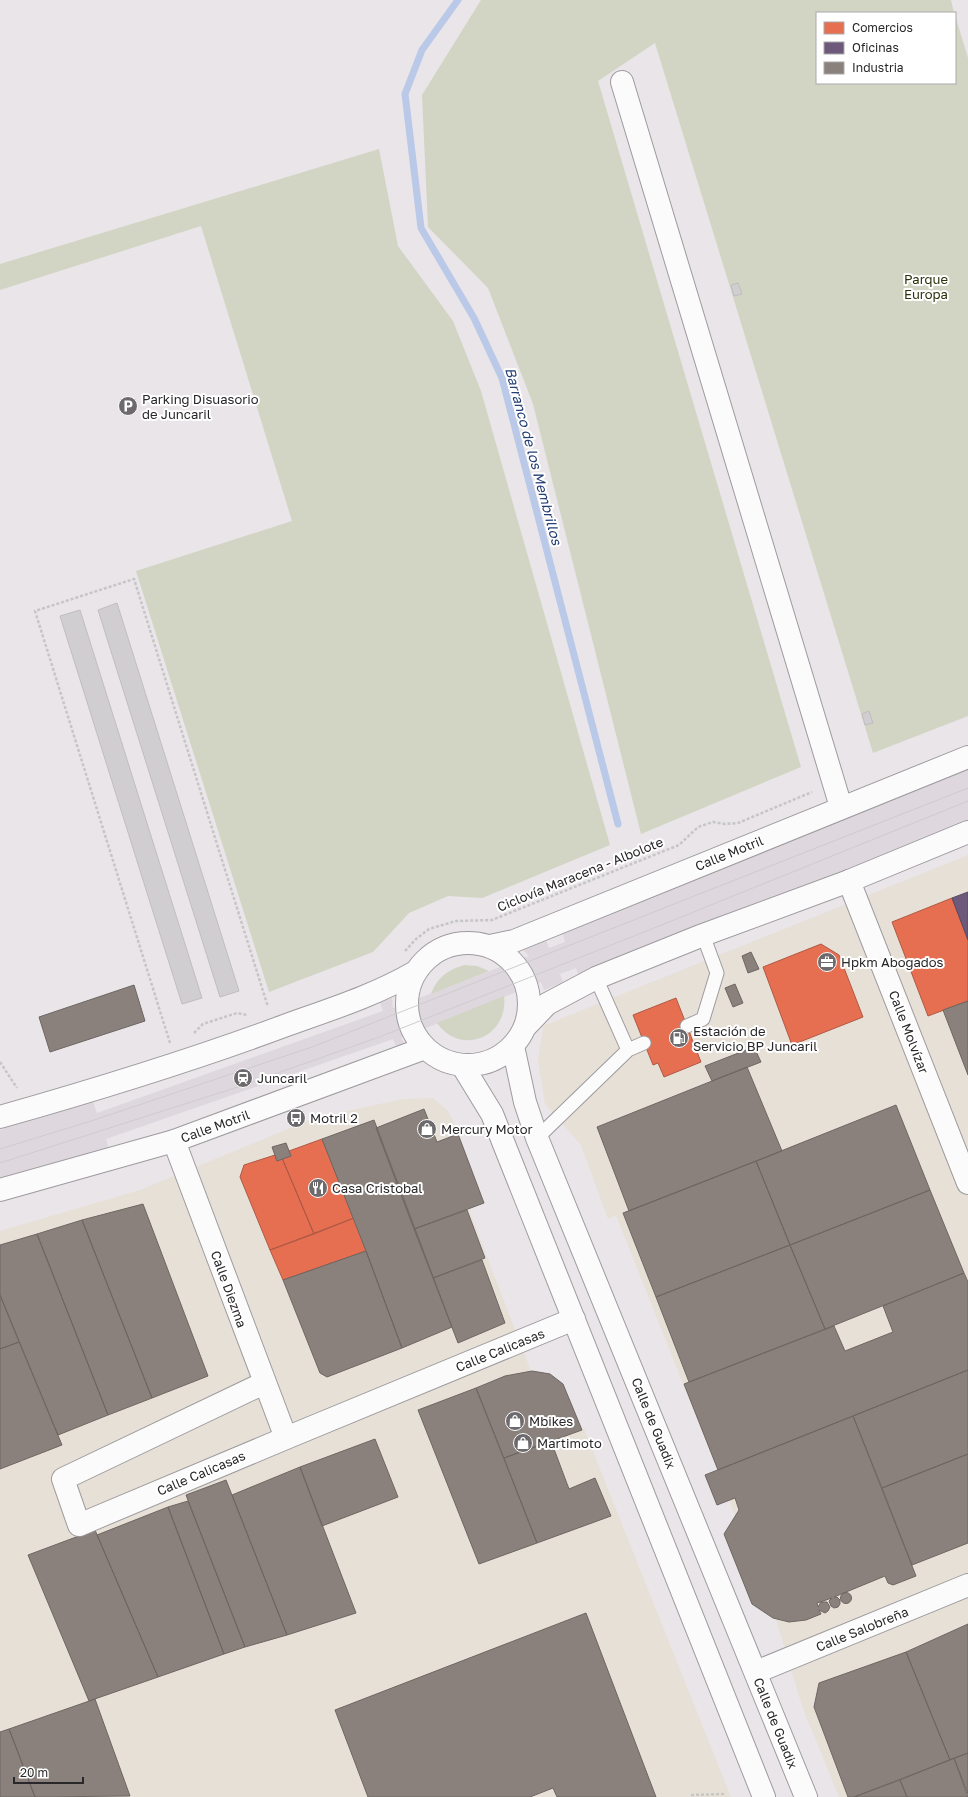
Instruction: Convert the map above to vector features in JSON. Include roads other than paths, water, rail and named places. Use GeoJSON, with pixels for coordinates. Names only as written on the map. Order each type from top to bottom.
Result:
{"type":"FeatureCollection","features":[{"type":"Feature","properties":{"kind":"street"},"geometry":{"type":"LineString","coordinates":[[622,82],[838,797]]}},
{"type":"Feature","properties":{"kind":"street","name":"Calle Motril"},"geometry":{"type":"LineString","coordinates":[[490,946],[514,941],[838,797],[968,756]]}},
{"type":"Feature","properties":{"kind":"street"},"geometry":{"type":"LineString","coordinates":[[415,972],[407,995],[407,1016],[413,1031],[425,1048],[444,1061],[462,1065],[478,1065],[495,1059],[513,1046],[526,1026],[547,1004],[596,978],[703,935],[849,881],[968,832]]}},
{"type":"Feature","properties":{"kind":"street","name":"Calle Molvízar"},"geometry":{"type":"LineString","coordinates":[[849,881],[968,1184]]}},
{"type":"Feature","properties":{"kind":"street"},"geometry":{"type":"LineString","coordinates":[[0,1117],[99,1089],[227,1047],[367,996],[392,986],[415,972],[428,956],[450,945],[467,942],[490,946],[508,956],[522,973],[530,1002],[526,1026]]}},
{"type":"Feature","properties":{"kind":"street","name":"Calle de Guadix"},"geometry":{"type":"LineString","coordinates":[[513,1046],[525,1102],[537,1138],[806,1797]]}},
{"type":"Feature","properties":{"kind":"street","name":"Calle Motril"},"geometry":{"type":"LineString","coordinates":[[0,1190],[174,1141],[425,1048]]}},
{"type":"Feature","properties":{"kind":"street"},"geometry":{"type":"LineString","coordinates":[[462,1065],[492,1114],[764,1797]]}},
{"type":"Feature","properties":{"kind":"street","name":"Calle Diezma"},"geometry":{"type":"LineString","coordinates":[[174,1141],[286,1438]]}},
{"type":"Feature","properties":{"kind":"street","name":"Calle Calicasas"},"geometry":{"type":"LineString","coordinates":[[264,1383],[63,1479],[79,1525],[574,1319]]}},
{"type":"Feature","properties":{"kind":"street","name":"Calle Salobreña"},"geometry":{"type":"LineString","coordinates":[[756,1672],[968,1585]]}},
{"type":"Feature","properties":{"kind":"lane"},"geometry":{"type":"LineString","coordinates":[[687,1026],[703,1019],[717,973],[703,935]]}},
{"type":"Feature","properties":{"kind":"lane"},"geometry":{"type":"LineString","coordinates":[[596,978],[628,1050]]}},
{"type":"Feature","properties":{"kind":"lane"},"geometry":{"type":"LineString","coordinates":[[537,1138],[628,1050],[644,1043]]}},
{"type":"Feature","properties":{"kind":"waterway","name":"Barranco de los Membrillos"},"geometry":{"type":"LineString","coordinates":[[458,0],[422,50],[405,94],[421,228],[474,318],[502,378],[618,824]]}},
{"type":"Feature","properties":{"kind":"tram line"},"geometry":{"type":"LineString","coordinates":[[0,1149],[91,1121],[312,1047],[968,788]]}},
{"type":"Feature","properties":{"kind":"tram line"},"geometry":{"type":"LineString","coordinates":[[0,1163],[244,1085],[382,1036],[968,801]]}},
{"type":"Feature","properties":{"kind":"place","name":"Parking Disuasorio de Juncaril"},"geometry":{"type":"Point","coordinates":[128,406]}},
{"type":"Feature","properties":{"kind":"place","name":"Hpkm Abogados"},"geometry":{"type":"Point","coordinates":[827,962]}},
{"type":"Feature","properties":{"kind":"place","name":"Estación de Servicio BP Juncaril"},"geometry":{"type":"Point","coordinates":[679,1038]}},
{"type":"Feature","properties":{"kind":"place","name":"Juncaril"},"geometry":{"type":"Point","coordinates":[243,1078]}},
{"type":"Feature","properties":{"kind":"place","name":"Motril 2"},"geometry":{"type":"Point","coordinates":[296,1118]}},
{"type":"Feature","properties":{"kind":"place","name":"Mercury Motor"},"geometry":{"type":"Point","coordinates":[427,1129]}},
{"type":"Feature","properties":{"kind":"place","name":"Casa Cristobal"},"geometry":{"type":"Point","coordinates":[318,1188]}},
{"type":"Feature","properties":{"kind":"place","name":"Mbikes"},"geometry":{"type":"Point","coordinates":[515,1421]}},
{"type":"Feature","properties":{"kind":"place","name":"Martimoto"},"geometry":{"type":"Point","coordinates":[523,1443]}},
{"type":"Feature","properties":{"kind":"park label","name":"Parque Europa"},"geometry":{"type":"Point","coordinates":[926,286]}}]}
